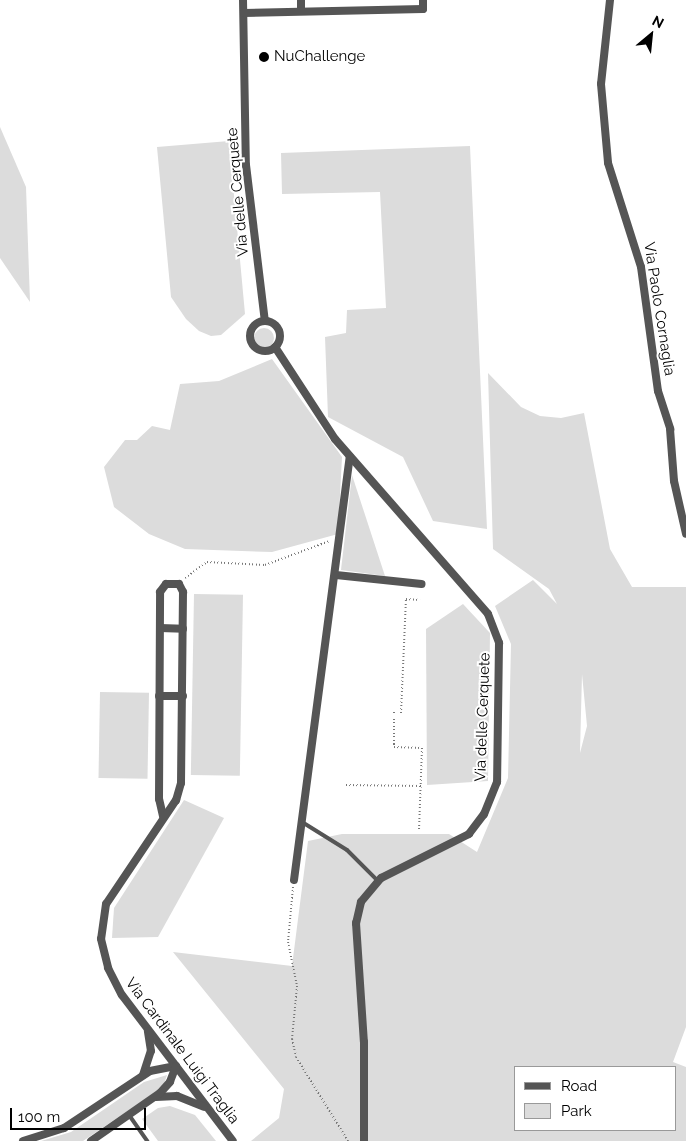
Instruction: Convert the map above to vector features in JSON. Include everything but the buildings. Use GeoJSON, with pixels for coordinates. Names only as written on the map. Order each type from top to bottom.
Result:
{"type":"FeatureCollection","features":[{"type":"Feature","properties":{"kind":"street","name":"Via delle Cerquete"},"geometry":{"type":"LineString","coordinates":[[243,0],[246,165],[264,321]]}},
{"type":"Feature","properties":{"kind":"street"},"geometry":{"type":"LineString","coordinates":[[301,0],[301,11]]}},
{"type":"Feature","properties":{"kind":"street"},"geometry":{"type":"LineString","coordinates":[[244,13],[424,9],[423,0]]}},
{"type":"Feature","properties":{"kind":"street","name":"Via Paolo Cornaglia"},"geometry":{"type":"LineString","coordinates":[[610,0],[601,84],[608,163],[642,267],[658,391],[670,429],[674,481],[686,534]]}},
{"type":"Feature","properties":{"kind":"street"},"geometry":{"type":"LineString","coordinates":[[264,321],[279,330],[275,346],[264,351],[250,342],[254,325],[264,321]]}},
{"type":"Feature","properties":{"kind":"street","name":"Via delle Cerquete"},"geometry":{"type":"LineString","coordinates":[[275,346],[335,439],[488,614],[500,643],[498,782],[484,814],[469,834],[400,866],[378,881],[361,902],[356,923],[364,1042],[364,1141]]}},
{"type":"Feature","properties":{"kind":"street"},"geometry":{"type":"LineString","coordinates":[[294,880],[342,535],[350,457]]}},
{"type":"Feature","properties":{"kind":"street"},"geometry":{"type":"LineString","coordinates":[[336,575],[422,584]]}},
{"type":"Feature","properties":{"kind":"street"},"geometry":{"type":"LineString","coordinates":[[163,816],[159,798],[160,592],[166,584],[179,584]]}},
{"type":"Feature","properties":{"kind":"street","name":"Via Cardinale Luigi Traglia"},"geometry":{"type":"LineString","coordinates":[[179,584],[183,592],[181,783],[176,800],[163,816],[106,904],[101,924],[101,939],[108,968],[122,995],[233,1141]]}},
{"type":"Feature","properties":{"kind":"street"},"geometry":{"type":"LineString","coordinates":[[160,628],[183,628]]}},
{"type":"Feature","properties":{"kind":"street"},"geometry":{"type":"LineString","coordinates":[[159,696],[183,696]]}},
{"type":"Feature","properties":{"kind":"street"},"geometry":{"type":"LineString","coordinates":[[143,1075],[151,1052],[147,1028]]}},
{"type":"Feature","properties":{"kind":"street"},"geometry":{"type":"LineString","coordinates":[[23,1141],[64,1128],[155,1068],[176,1066],[170,1082],[154,1098],[91,1141]]}},
{"type":"Feature","properties":{"kind":"street"},"geometry":{"type":"LineString","coordinates":[[154,1098],[177,1096],[208,1108]]}},
{"type":"Feature","properties":{"kind":"lane"},"geometry":{"type":"LineString","coordinates":[[302,822],[347,850],[378,881]]}},
{"type":"Feature","properties":{"kind":"lane"},"geometry":{"type":"LineString","coordinates":[[128,1115],[147,1141]]}},
{"type":"Feature","properties":{"kind":"path"},"geometry":{"type":"LineString","coordinates":[[179,584],[207,562],[265,566],[313,549],[342,535]]}},
{"type":"Feature","properties":{"kind":"path"},"geometry":{"type":"LineString","coordinates":[[401,713],[409,599],[420,600]]}},
{"type":"Feature","properties":{"kind":"path"},"geometry":{"type":"LineString","coordinates":[[394,712],[394,746],[422,748],[419,831]]}},
{"type":"Feature","properties":{"kind":"path"},"geometry":{"type":"LineString","coordinates":[[346,785],[421,786]]}},
{"type":"Feature","properties":{"kind":"path"},"geometry":{"type":"LineString","coordinates":[[294,880],[288,942],[297,986],[292,1039],[296,1057],[348,1141]]}},
{"type":"Feature","properties":{"kind":"green space"},"geometry":{"type":"Polygon","coordinates":[[[0,127],[26,187],[30,302],[0,258],[0,127]]]}},
{"type":"Feature","properties":{"kind":"green space"},"geometry":{"type":"Polygon","coordinates":[[[229,141],[245,314],[221,335],[211,336],[199,331],[186,319],[171,297],[157,147],[229,141]]]}},
{"type":"Feature","properties":{"kind":"green space"},"geometry":{"type":"Polygon","coordinates":[[[470,146],[487,529],[433,521],[403,457],[328,417],[325,337],[346,333],[347,310],[386,308],[380,192],[282,194],[281,153],[470,146]]]}},
{"type":"Feature","properties":{"kind":"green space"},"geometry":{"type":"Polygon","coordinates":[[[264,328],[271,331],[274,338],[271,345],[264,348],[257,345],[254,338],[257,331],[264,328]]]}},
{"type":"Feature","properties":{"kind":"green space"},"geometry":{"type":"Polygon","coordinates":[[[272,359],[342,457],[338,534],[272,552],[185,549],[149,534],[114,507],[104,467],[125,440],[137,440],[152,426],[170,430],[180,384],[219,381],[272,359]]]}},
{"type":"Feature","properties":{"kind":"green space"},"geometry":{"type":"Polygon","coordinates":[[[488,373],[521,407],[540,416],[561,418],[584,413],[610,549],[632,587],[686,587],[686,1027],[673,1062],[686,1067],[686,1141],[251,1141],[279,1118],[284,1089],[173,952],[292,966],[308,841],[342,834],[449,834],[477,852],[508,778],[511,644],[495,606],[533,580],[557,604],[549,589],[493,549],[488,373]],[[582,674],[580,753],[587,726],[582,674]]]}},
{"type":"Feature","properties":{"kind":"green space"},"geometry":{"type":"Polygon","coordinates":[[[352,475],[385,576],[341,570],[352,475]]]}},
{"type":"Feature","properties":{"kind":"green space"},"geometry":{"type":"Polygon","coordinates":[[[194,594],[243,595],[240,776],[191,775],[194,594]]]}},
{"type":"Feature","properties":{"kind":"green space"},"geometry":{"type":"Polygon","coordinates":[[[463,604],[490,633],[488,781],[427,785],[426,629],[463,604]]]}},
{"type":"Feature","properties":{"kind":"green space"},"geometry":{"type":"Polygon","coordinates":[[[100,692],[149,693],[147,779],[98,778],[100,692]]]}},
{"type":"Feature","properties":{"kind":"green space"},"geometry":{"type":"Polygon","coordinates":[[[184,800],[224,818],[158,937],[112,938],[114,908],[184,800]]]}},
{"type":"Feature","properties":{"kind":"green space"},"geometry":{"type":"Polygon","coordinates":[[[167,1075],[163,1087],[83,1141],[41,1141],[71,1132],[144,1082],[167,1075]]]}},
{"type":"Feature","properties":{"kind":"green space"},"geometry":{"type":"Polygon","coordinates":[[[170,1106],[195,1115],[216,1141],[158,1141],[142,1119],[158,1108],[170,1106]]]}},
{"type":"Feature","properties":{"kind":"place","name":"NuChallenge"},"geometry":{"type":"Point","coordinates":[264,57]}}]}
